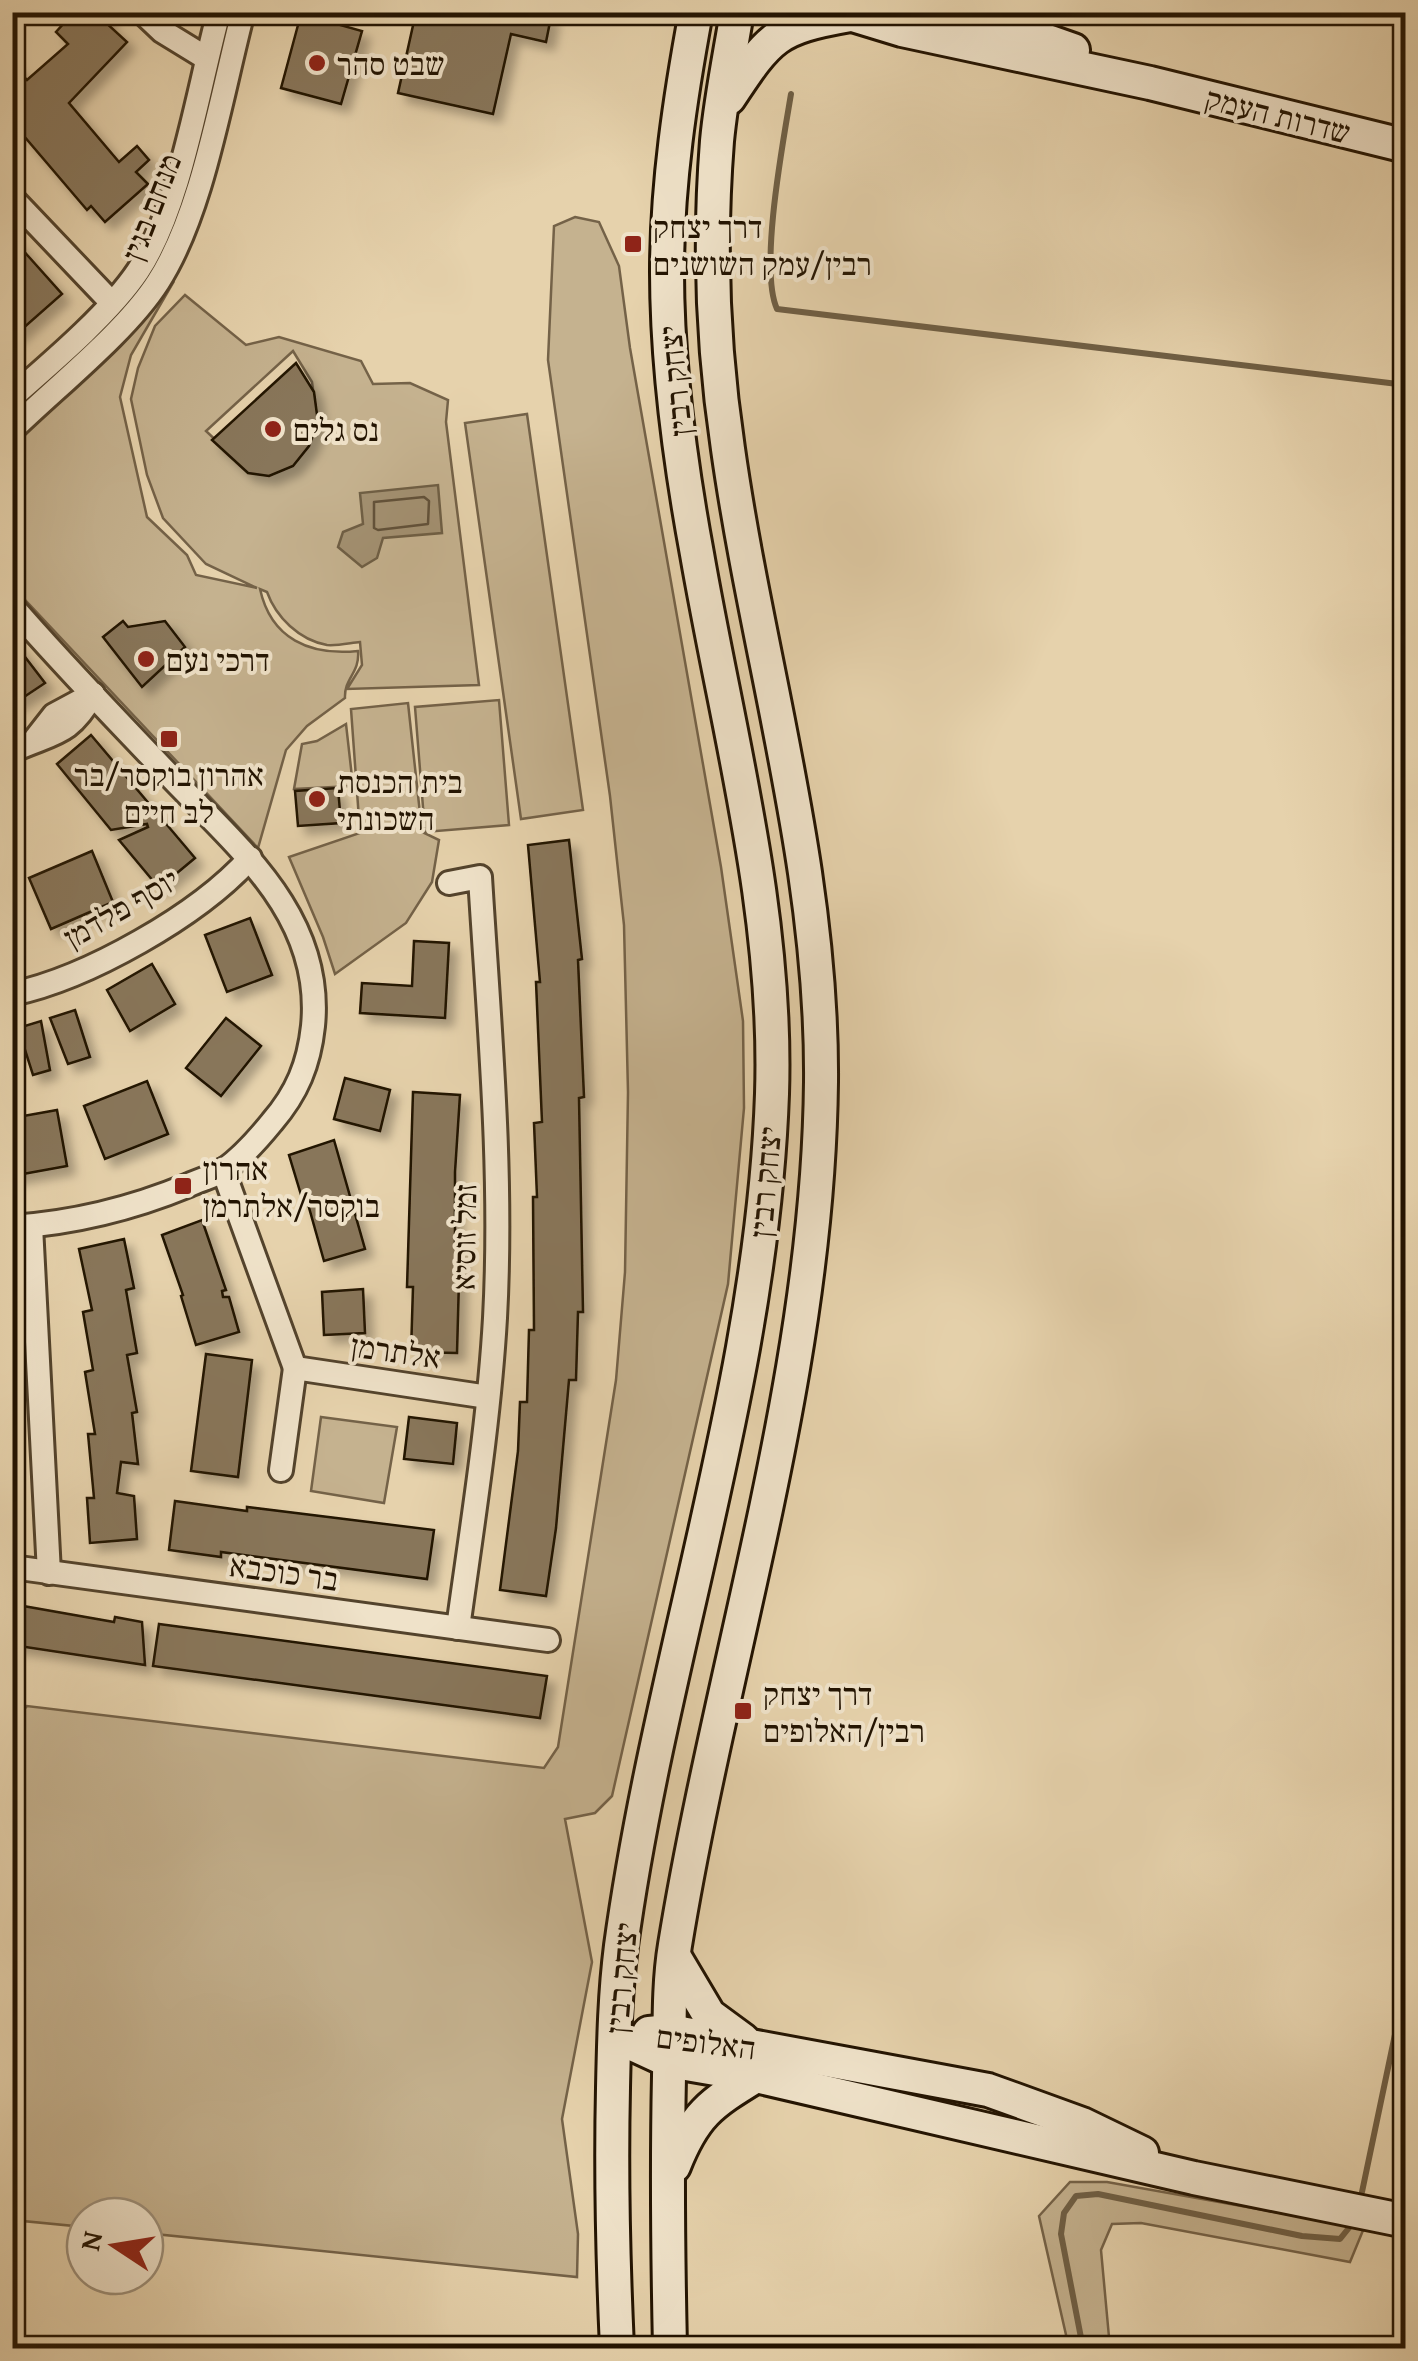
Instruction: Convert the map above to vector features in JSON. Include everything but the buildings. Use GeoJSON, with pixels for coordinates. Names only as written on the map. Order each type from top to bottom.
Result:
{"type":"FeatureCollection","features":[{"type":"Feature","properties":{"kind":"main road"},"geometry":{"type":"LineString","coordinates":[[672,12],[682,86]]}},
{"type":"Feature","properties":{"kind":"main road","name":"יצחק רבין"},"geometry":{"type":"LineString","coordinates":[[617,2348],[611,2200],[618,1970],[641,1825],[750,1306],[768,1172],[772,1090],[767,943],[696,550],[668,326],[669,226],[682,86],[696,12]]}},
{"type":"Feature","properties":{"kind":"main road","name":"יצחק רבין"},"geometry":{"type":"LineString","coordinates":[[670,2348],[667,2184],[673,1954],[795,1362],[810,1270],[820,1145],[820,990],[800,826],[728,452],[720,382],[715,200],[721,110],[738,12]]}},
{"type":"Feature","properties":{"kind":"main road","name":"שדרות העמק"},"geometry":{"type":"LineString","coordinates":[[966,12],[1047,39],[1150,83]]}},
{"type":"Feature","properties":{"kind":"main road"},"geometry":{"type":"LineString","coordinates":[[721,110],[754,61],[787,30],[847,14]]}},
{"type":"Feature","properties":{"kind":"main road","name":"שדרות העמק"},"geometry":{"type":"LineString","coordinates":[[847,14],[1406,146]]}},
{"type":"Feature","properties":{"kind":"main road"},"geometry":{"type":"LineString","coordinates":[[667,2184],[688,2130],[754,2061],[709,2016],[673,1954]]}},
{"type":"Feature","properties":{"kind":"main road","name":"האלופים"},"geometry":{"type":"LineString","coordinates":[[614,2036],[754,2061],[988,2090],[1082,2124],[1194,2178],[1406,2221]]}},
{"type":"Feature","properties":{"kind":"street"},"geometry":{"type":"LineString","coordinates":[[142,12],[162,31],[206,58]]}},
{"type":"Feature","properties":{"kind":"street","name":"מנחם בגין"},"geometry":{"type":"LineString","coordinates":[[12,397],[138,272],[174,190],[219,12]]}},
{"type":"Feature","properties":{"kind":"street","name":"מנחם בגין"},"geometry":{"type":"LineString","coordinates":[[12,430],[142,302],[172,258],[195,196],[243,12]]}},
{"type":"Feature","properties":{"kind":"street"},"geometry":{"type":"LineString","coordinates":[[12,198],[111,302]]}},
{"type":"Feature","properties":{"kind":"street"},"geometry":{"type":"LineString","coordinates":[[12,606],[250,858],[281,898],[304,944],[314,1017],[303,1074],[290,1100],[223,1170],[129,1207],[86,1219],[22,1227],[49,1572]]}},
{"type":"Feature","properties":{"kind":"street"},"geometry":{"type":"LineString","coordinates":[[12,751],[78,720],[93,694]]}},
{"type":"Feature","properties":{"kind":"street","name":"יוסף פלדמן"},"geometry":{"type":"LineString","coordinates":[[12,994],[70,976],[160,928],[227,883],[250,858]]}},
{"type":"Feature","properties":{"kind":"street","name":"זמל זוסיא"},"geometry":{"type":"LineString","coordinates":[[449,882],[480,877],[498,1162],[495,1316],[458,1628]]}},
{"type":"Feature","properties":{"kind":"street"},"geometry":{"type":"LineString","coordinates":[[223,1170],[294,1368],[281,1470]]}},
{"type":"Feature","properties":{"kind":"street","name":"אלתרמן"},"geometry":{"type":"LineString","coordinates":[[294,1368],[488,1397]]}},
{"type":"Feature","properties":{"kind":"street","name":"בר כוכבא"},"geometry":{"type":"LineString","coordinates":[[12,1567],[548,1640]]}},
{"type":"Feature","properties":{"kind":"shaded area"},"geometry":{"type":"Polygon","coordinates":[[[575,217],[599,222],[619,266],[721,867],[743,1021],[744,1108],[728,1284],[612,1796],[595,1813],[565,1819],[592,1962],[562,2119],[578,2234],[577,2277],[165,2235],[165,2196],[65,2196],[65,2225],[13,2220],[12,1724],[27,1706],[544,1768],[558,1747],[616,1380],[625,1272],[628,1092],[624,925],[610,796],[548,360],[554,226],[575,217]]]}},
{"type":"Feature","properties":{"kind":"shaded area"},"geometry":{"type":"Polygon","coordinates":[[[174,281],[131,355],[120,397],[147,517],[187,555],[196,575],[257,588],[206,564],[163,518],[147,475],[131,399],[138,368],[155,326],[185,295],[246,345],[279,337],[361,361],[373,384],[410,383],[448,400],[446,422],[479,685],[347,689],[362,665],[360,642],[327,645],[307,638],[283,618],[267,592],[260,589],[273,620],[295,641],[324,650],[358,651],[358,659],[347,685],[345,698],[307,726],[286,750],[258,848],[13,587],[13,446],[174,281]],[[293,351],[206,431],[243,466],[316,412],[312,382],[293,351]]]}},
{"type":"Feature","properties":{"kind":"shaded area"},"geometry":{"type":"Polygon","coordinates":[[[527,414],[583,810],[521,819],[465,423],[527,414]]]}},
{"type":"Feature","properties":{"kind":"shaded area"},"geometry":{"type":"Polygon","coordinates":[[[499,700],[509,825],[425,832],[415,707],[499,700]]]}},
{"type":"Feature","properties":{"kind":"shaded area"},"geometry":{"type":"Polygon","coordinates":[[[408,703],[422,832],[439,840],[432,882],[406,923],[335,974],[289,857],[360,833],[351,709],[408,703]]]}},
{"type":"Feature","properties":{"kind":"shaded area"},"geometry":{"type":"Polygon","coordinates":[[[346,724],[353,786],[294,789],[302,744],[317,741],[346,724]]]}},
{"type":"Feature","properties":{"kind":"shaded area"},"geometry":{"type":"Polygon","coordinates":[[[321,1417],[397,1427],[384,1503],[311,1491],[321,1417]]]}},
{"type":"Feature","properties":{"kind":"shaded area"},"geometry":{"type":"Polygon","coordinates":[[[1070,2182],[1107,2182],[1364,2228],[1350,2262],[1141,2223],[1112,2224],[1101,2250],[1110,2348],[1069,2348],[1039,2216],[1070,2182]]]}},
{"type":"Feature","properties":{"kind":"water"},"geometry":{"type":"Polygon","coordinates":[[[438,485],[442,533],[383,538],[377,558],[362,567],[338,547],[343,532],[363,524],[360,493],[438,485]]]}},
{"type":"Feature","properties":{"kind":"waterway"},"geometry":{"type":"LineString","coordinates":[[791,94],[771,236],[772,290],[777,309],[1406,385]]}},
{"type":"Feature","properties":{"kind":"waterway"},"geometry":{"type":"LineString","coordinates":[[1362,2192],[1406,1982]]}},
{"type":"Feature","properties":{"kind":"waterway"},"geometry":{"type":"LineString","coordinates":[[1083,2348],[1061,2234],[1064,2213],[1076,2196],[1098,2194],[1302,2236],[1340,2239],[1352,2224]]}},
{"type":"Feature","properties":{"kind":"place","name":"שבט סהר"},"geometry":{"type":"Point","coordinates":[317,63]}},
{"type":"Feature","properties":{"kind":"place","name":"דרך יצחק רבין/עמק השושנים"},"geometry":{"type":"Point","coordinates":[633,244]}},
{"type":"Feature","properties":{"kind":"place","name":"נס גלים"},"geometry":{"type":"Point","coordinates":[273,429]}},
{"type":"Feature","properties":{"kind":"place","name":"דרכי נעם"},"geometry":{"type":"Point","coordinates":[146,659]}},
{"type":"Feature","properties":{"kind":"place","name":"אהרון בוקסר/בר לב חיים"},"geometry":{"type":"Point","coordinates":[169,739]}},
{"type":"Feature","properties":{"kind":"place","name":"בית הכנסת השכונתי"},"geometry":{"type":"Point","coordinates":[317,799]}},
{"type":"Feature","properties":{"kind":"place","name":"אהרון בוקסר/אלתרמן"},"geometry":{"type":"Point","coordinates":[183,1186]}},
{"type":"Feature","properties":{"kind":"place","name":"דרך יצחק רבין/האלופים"},"geometry":{"type":"Point","coordinates":[743,1711]}}]}
